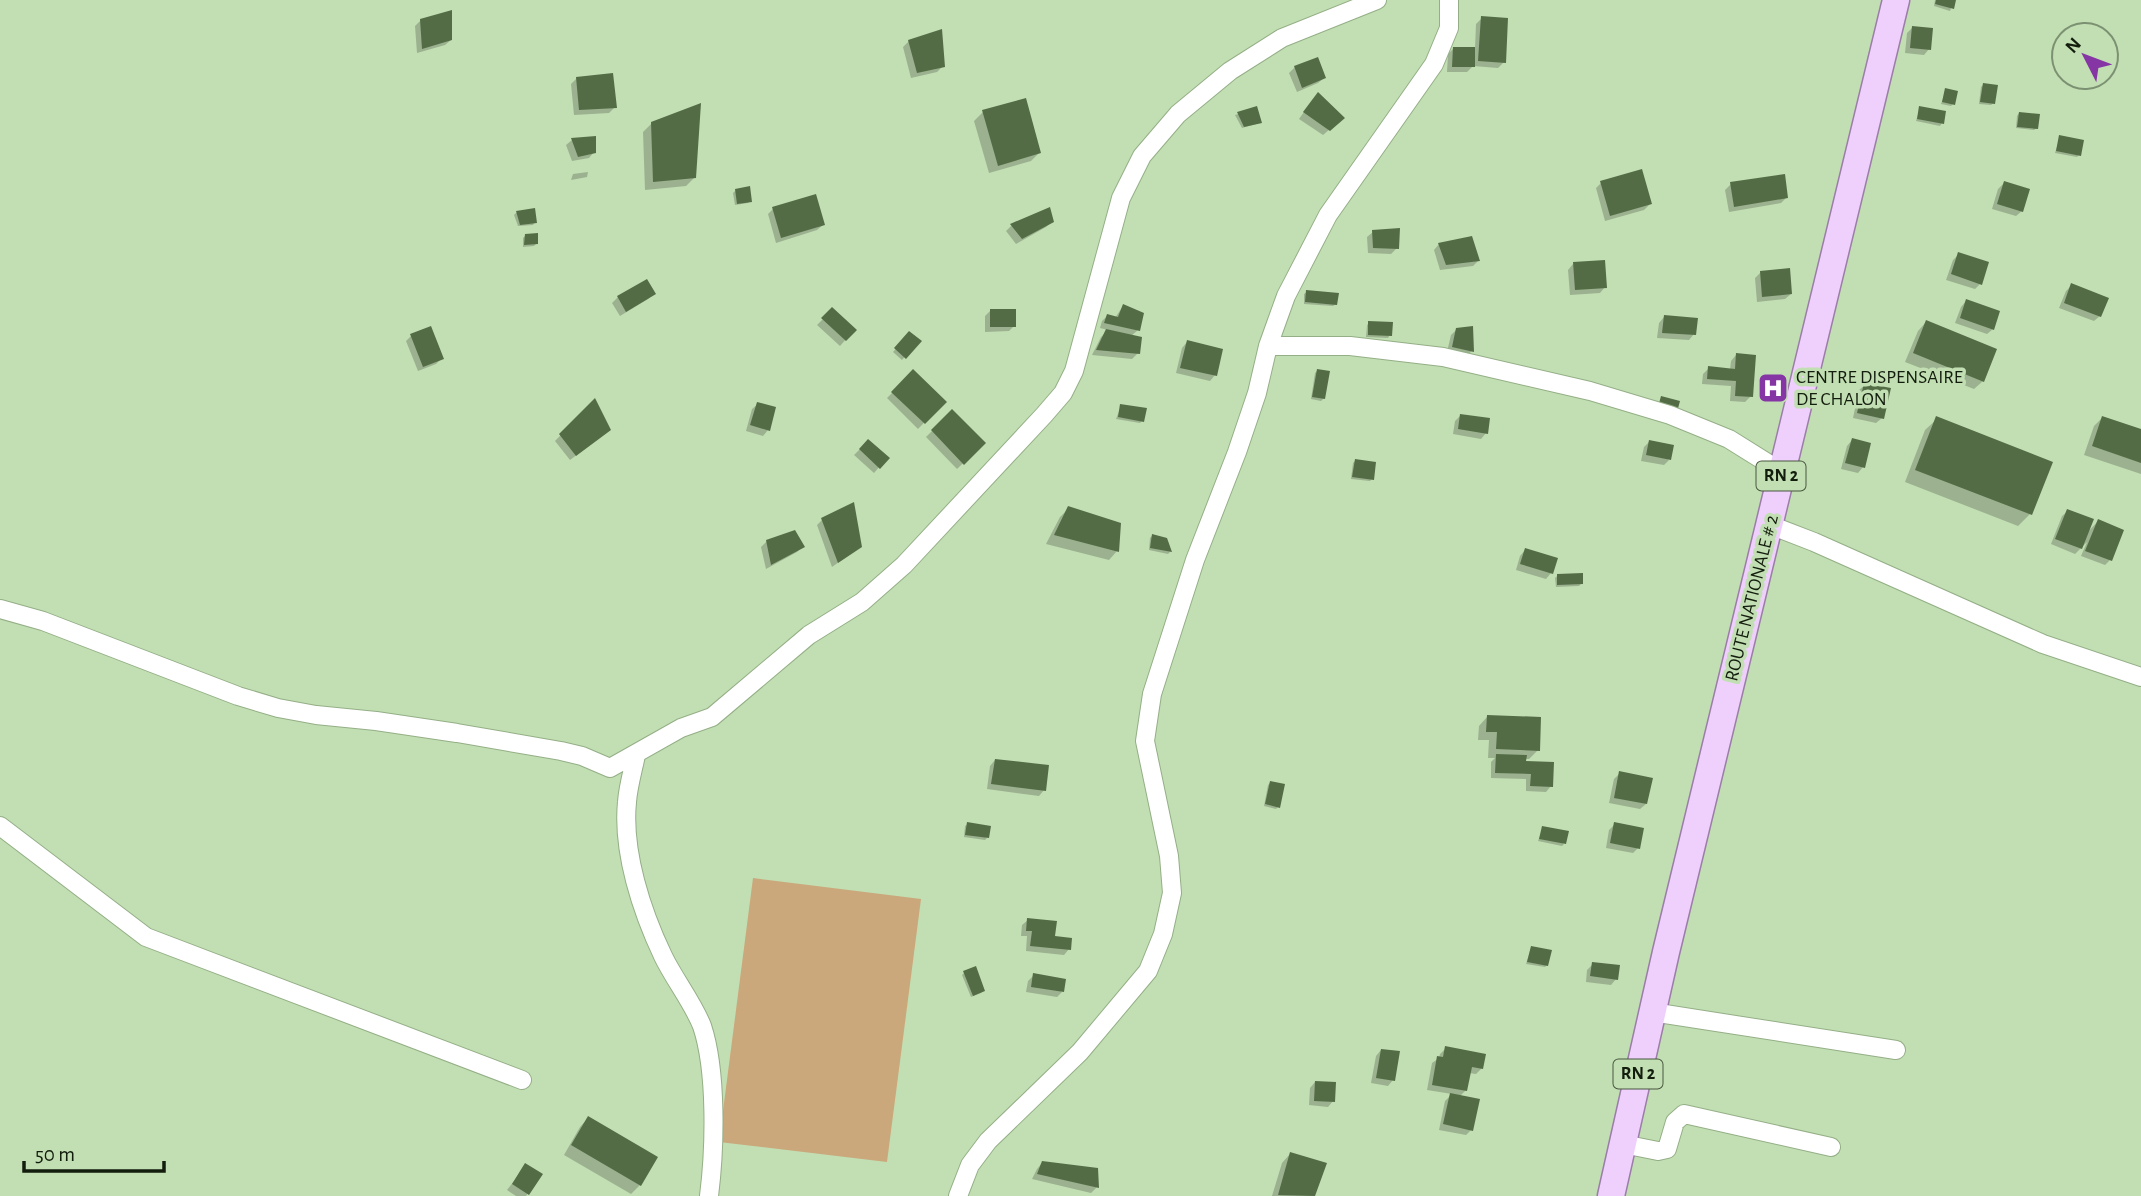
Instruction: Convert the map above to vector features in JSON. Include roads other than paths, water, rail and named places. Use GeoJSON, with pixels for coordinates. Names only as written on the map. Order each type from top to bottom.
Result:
{"type":"FeatureCollection","features":[{"type":"Feature","properties":{"kind":"main road","name":"ROUTE NATIONALE # 2"},"geometry":{"type":"LineString","coordinates":[[1611,1196],[1652,1012],[1896,0]]}},
{"type":"Feature","properties":{"kind":"street"},"geometry":{"type":"LineString","coordinates":[[0,609],[43,621],[227,692],[278,708],[457,733],[561,751],[582,756],[610,768],[681,728],[712,717],[810,635],[862,602],[904,565],[1063,393],[1074,371],[1121,198],[1142,156],[1178,114],[1230,71],[1282,38],[1377,0]]}},
{"type":"Feature","properties":{"kind":"street"},"geometry":{"type":"LineString","coordinates":[[958,1196],[970,1166],[988,1141],[1080,1052],[1148,971],[1163,933],[1172,893],[1169,856],[1145,741],[1152,694],[1195,560],[1253,405],[1268,346],[1286,296],[1328,215],[1434,64],[1449,28],[1449,0]]}},
{"type":"Feature","properties":{"kind":"street"},"geometry":{"type":"LineString","coordinates":[[1268,346],[1350,346],[1443,357],[1590,391],[1670,415],[1729,439],[1782,472]]}},
{"type":"Feature","properties":{"kind":"street"},"geometry":{"type":"LineString","coordinates":[[1770,525],[2043,644],[2141,677]]}},
{"type":"Feature","properties":{"kind":"street"},"geometry":{"type":"LineString","coordinates":[[636,755],[626,801],[626,822],[638,893],[663,956],[701,1026],[710,1064],[713,1163],[709,1196]]}},
{"type":"Feature","properties":{"kind":"street"},"geometry":{"type":"LineString","coordinates":[[0,826],[146,937],[522,1080]]}},
{"type":"Feature","properties":{"kind":"street"},"geometry":{"type":"LineString","coordinates":[[1652,1012],[1896,1050]]}},
{"type":"Feature","properties":{"kind":"street"},"geometry":{"type":"LineString","coordinates":[[1623,1144],[1658,1151],[1667,1149],[1675,1122],[1684,1114],[1832,1147]]}},
{"type":"Feature","properties":{"kind":"place","name":"CENTRE DISPENSAIRE DE CHALON"},"geometry":{"type":"Point","coordinates":[1773,388]}}]}
